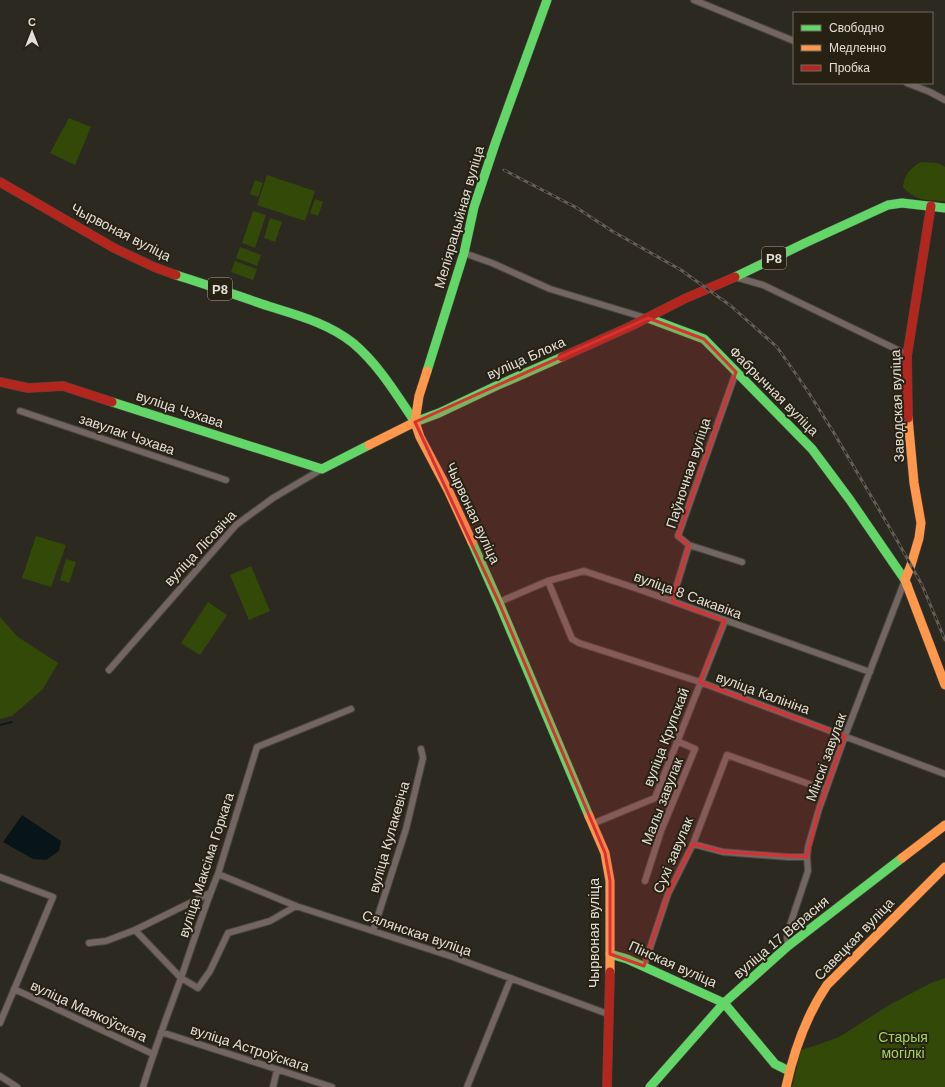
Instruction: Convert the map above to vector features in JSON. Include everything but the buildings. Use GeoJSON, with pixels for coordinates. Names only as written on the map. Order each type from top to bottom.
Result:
{"type":"FeatureCollection","features":[{"type":"Feature","properties":{"kind":"street","name":"Меліярацыйная вуліца"},"geometry":{"type":"LineString","coordinates":[[416,422],[419,396],[464,253],[476,202],[496,141],[547,0]]}},
{"type":"Feature","properties":{"kind":"street"},"geometry":{"type":"LineString","coordinates":[[694,0],[793,41]]}},
{"type":"Feature","properties":{"kind":"street"},"geometry":{"type":"LineString","coordinates":[[910,84],[945,100]]}},
{"type":"Feature","properties":{"kind":"street","name":"Чырвоная вуліца"},"geometry":{"type":"LineString","coordinates":[[0,182],[48,211],[155,268],[322,323],[346,337],[363,351],[378,369],[416,422],[420,437],[449,492],[499,603],[605,853],[610,881],[607,1087]]}},
{"type":"Feature","properties":{"kind":"street","name":"Р8"},"geometry":{"type":"LineString","coordinates":[[648,318],[684,299],[735,277],[888,205],[902,203],[945,208]]}},
{"type":"Feature","properties":{"kind":"street","name":"Заводская вуліца"},"geometry":{"type":"LineString","coordinates":[[905,580],[919,538],[921,523],[914,483],[907,356],[931,206]]}},
{"type":"Feature","properties":{"kind":"street","name":"Фабрычная вуліца"},"geometry":{"type":"LineString","coordinates":[[464,253],[492,263],[550,289],[648,318],[704,339],[812,449],[850,500],[905,580],[945,685]]}},
{"type":"Feature","properties":{"kind":"street"},"geometry":{"type":"LineString","coordinates":[[735,277],[763,285],[898,350],[907,356]]}},
{"type":"Feature","properties":{"kind":"street","name":"вуліца Блока"},"geometry":{"type":"LineString","coordinates":[[416,422],[648,318]]}},
{"type":"Feature","properties":{"kind":"street","name":"Паўночная вуліца"},"geometry":{"type":"LineString","coordinates":[[672,601],[689,545],[678,536],[736,372]]}},
{"type":"Feature","properties":{"kind":"street","name":"вуліца Чэхава"},"geometry":{"type":"LineString","coordinates":[[0,382],[28,388],[63,386],[322,470]]}},
{"type":"Feature","properties":{"kind":"street","name":"завулак Чэхава"},"geometry":{"type":"LineString","coordinates":[[20,410],[226,480]]}},
{"type":"Feature","properties":{"kind":"street","name":"вуліца Лісовіча"},"geometry":{"type":"LineString","coordinates":[[109,670],[236,525],[273,498],[322,470],[416,422]]}},
{"type":"Feature","properties":{"kind":"street"},"geometry":{"type":"LineString","coordinates":[[689,545],[742,562]]}},
{"type":"Feature","properties":{"kind":"street","name":"вуліца 8 Сакавіка"},"geometry":{"type":"LineString","coordinates":[[499,603],[548,581],[584,570],[870,672]]}},
{"type":"Feature","properties":{"kind":"street","name":"Мінскі завулак"},"geometry":{"type":"LineString","coordinates":[[788,946],[787,937],[789,928],[808,871],[808,847],[826,790],[845,736],[905,580]]}},
{"type":"Feature","properties":{"kind":"street","name":"вуліца Калініна"},"geometry":{"type":"LineString","coordinates":[[548,581],[572,639],[579,643],[700,682],[945,774]]}},
{"type":"Feature","properties":{"kind":"street","name":"вуліца Крупскай"},"geometry":{"type":"LineString","coordinates":[[592,824],[655,798],[725,621]]}},
{"type":"Feature","properties":{"kind":"street","name":"вуліца Максіма Горкага"},"geometry":{"type":"LineString","coordinates":[[143,1087],[160,1032],[218,874],[256,747],[351,709]]}},
{"type":"Feature","properties":{"kind":"street","name":"Малы завулак"},"geometry":{"type":"LineString","coordinates":[[645,881],[661,831],[695,749],[677,741]]}},
{"type":"Feature","properties":{"kind":"street","name":"вуліца Кулакевіча"},"geometry":{"type":"LineString","coordinates":[[373,931],[406,829],[423,758],[420,749]]}},
{"type":"Feature","properties":{"kind":"street","name":"Сухі завулак"},"geometry":{"type":"LineString","coordinates":[[644,966],[668,894],[693,844],[727,755],[826,790]]}},
{"type":"Feature","properties":{"kind":"street","name":"вуліца 17 Верасня"},"geometry":{"type":"LineString","coordinates":[[650,1087],[724,1003],[788,946],[945,826]]}},
{"type":"Feature","properties":{"kind":"street"},"geometry":{"type":"LineString","coordinates":[[693,844],[723,852],[788,858],[807,857]]}},
{"type":"Feature","properties":{"kind":"street","name":"Савецкая вуліца"},"geometry":{"type":"LineString","coordinates":[[786,1087],[796,1047],[818,997],[826,985],[945,867]]}},
{"type":"Feature","properties":{"kind":"street","name":"Сялянская вуліца"},"geometry":{"type":"LineString","coordinates":[[218,874],[296,906],[453,957],[608,1014]]}},
{"type":"Feature","properties":{"kind":"street"},"geometry":{"type":"LineString","coordinates":[[0,877],[53,897],[0,1023]]}},
{"type":"Feature","properties":{"kind":"street"},"geometry":{"type":"LineString","coordinates":[[89,943],[106,941],[135,930],[210,893]]}},
{"type":"Feature","properties":{"kind":"street"},"geometry":{"type":"LineString","coordinates":[[135,930],[181,978],[198,988],[210,971],[228,933],[270,921],[296,906]]}},
{"type":"Feature","properties":{"kind":"street","name":"Пінская вуліца"},"geometry":{"type":"LineString","coordinates":[[610,954],[644,966],[724,1003],[775,1064],[789,1071]]}},
{"type":"Feature","properties":{"kind":"street"},"geometry":{"type":"LineString","coordinates":[[467,1087],[511,978]]}},
{"type":"Feature","properties":{"kind":"street","name":"вуліца Маякоўскага"},"geometry":{"type":"LineString","coordinates":[[14,989],[153,1054]]}},
{"type":"Feature","properties":{"kind":"street","name":"вуліца Астроўскага"},"geometry":{"type":"LineString","coordinates":[[160,1032],[332,1087]]}},
{"type":"Feature","properties":{"kind":"street"},"geometry":{"type":"LineString","coordinates":[[273,1087],[277,1070]]}},
{"type":"Feature","properties":{"kind":"street"},"geometry":{"type":"LineString","coordinates":[[0,1076],[17,1087]]}},
{"type":"Feature","properties":{"kind":"highlighted area"},"geometry":{"type":"Polygon","coordinates":[[[648,318],[704,339],[736,372],[678,536],[689,545],[672,601],[725,621],[700,682],[845,736],[819,809],[807,857],[723,852],[693,844],[668,894],[644,966],[610,954],[610,881],[605,853],[499,603],[415,422],[648,318]]]}},
{"type":"Feature","properties":{"kind":"green space"},"geometry":{"type":"Polygon","coordinates":[[[69,118],[91,127],[75,165],[50,153],[69,118]]]}},
{"type":"Feature","properties":{"kind":"green space"},"geometry":{"type":"Polygon","coordinates":[[[921,162],[938,163],[945,167],[945,201],[933,201],[916,197],[903,187],[908,172],[921,162]]]}},
{"type":"Feature","properties":{"kind":"green space"},"geometry":{"type":"Polygon","coordinates":[[[267,175],[315,191],[305,221],[257,205],[267,175]]]}},
{"type":"Feature","properties":{"kind":"green space"},"geometry":{"type":"Polygon","coordinates":[[[255,180],[263,183],[258,197],[250,194],[255,180]]]}},
{"type":"Feature","properties":{"kind":"green space"},"geometry":{"type":"Polygon","coordinates":[[[315,199],[323,202],[318,216],[310,213],[315,199]]]}},
{"type":"Feature","properties":{"kind":"green space"},"geometry":{"type":"Polygon","coordinates":[[[253,211],[266,215],[255,248],[242,243],[253,211]]]}},
{"type":"Feature","properties":{"kind":"green space"},"geometry":{"type":"Polygon","coordinates":[[[270,218],[282,222],[275,242],[264,238],[270,218]]]}},
{"type":"Feature","properties":{"kind":"green space"},"geometry":{"type":"Polygon","coordinates":[[[240,247],[261,255],[257,266],[236,258],[240,247]]]}},
{"type":"Feature","properties":{"kind":"green space"},"geometry":{"type":"Polygon","coordinates":[[[235,261],[257,269],[253,280],[231,272],[235,261]]]}},
{"type":"Feature","properties":{"kind":"green space"},"geometry":{"type":"Polygon","coordinates":[[[36,536],[66,545],[51,587],[22,578],[36,536]]]}},
{"type":"Feature","properties":{"kind":"green space"},"geometry":{"type":"Polygon","coordinates":[[[66,559],[76,562],[69,583],[60,580],[66,559]]]}},
{"type":"Feature","properties":{"kind":"green space"},"geometry":{"type":"Polygon","coordinates":[[[251,566],[270,611],[249,620],[230,575],[251,566]]]}},
{"type":"Feature","properties":{"kind":"green space"},"geometry":{"type":"Polygon","coordinates":[[[208,602],[227,615],[200,655],[181,643],[208,602]]]}},
{"type":"Feature","properties":{"kind":"green space"},"geometry":{"type":"Polygon","coordinates":[[[0,617],[18,637],[58,663],[43,689],[12,716],[0,719],[0,617]]]}},
{"type":"Feature","properties":{"kind":"green space","name":"Старыя могілкі"},"geometry":{"type":"Polygon","coordinates":[[[945,978],[945,1087],[792,1087],[801,1050],[839,1037],[891,1004],[931,983],[945,978]]]}},
{"type":"Feature","properties":{"kind":"shaded area"},"geometry":{"type":"Polygon","coordinates":[[[22,815],[61,841],[59,851],[46,860],[33,859],[3,842],[22,815]]]}},
{"type":"Feature","properties":{"kind":"waterway"},"geometry":{"type":"LineString","coordinates":[[0,725],[12,722]]}},
{"type":"Feature","properties":{"kind":"railway"},"geometry":{"type":"LineString","coordinates":[[504,170],[577,208],[612,231],[681,270],[731,306],[777,347],[807,390],[834,433],[898,542],[922,585],[945,640]]}},
{"type":"Feature","properties":{"kind":"traffic: fast"},"geometry":{"type":"LineString","coordinates":[[427,371],[464,253],[474,207],[496,141],[547,0]]}},
{"type":"Feature","properties":{"kind":"traffic: fast"},"geometry":{"type":"LineString","coordinates":[[735,277],[888,205],[902,203],[945,208]]}},
{"type":"Feature","properties":{"kind":"traffic: fast"},"geometry":{"type":"LineString","coordinates":[[176,275],[298,315],[332,329],[353,343],[371,361],[394,390],[415,422],[439,413],[562,357]]}},
{"type":"Feature","properties":{"kind":"traffic: fast"},"geometry":{"type":"LineString","coordinates":[[648,318],[704,339],[812,449],[850,500],[907,585]]}},
{"type":"Feature","properties":{"kind":"traffic: fast"},"geometry":{"type":"LineString","coordinates":[[112,402],[322,469],[369,445]]}},
{"type":"Feature","properties":{"kind":"traffic: fast"},"geometry":{"type":"LineString","coordinates":[[472,542],[589,816]]}},
{"type":"Feature","properties":{"kind":"traffic: fast"},"geometry":{"type":"LineString","coordinates":[[650,1087],[724,1003],[788,946],[902,858]]}},
{"type":"Feature","properties":{"kind":"traffic: fast"},"geometry":{"type":"LineString","coordinates":[[610,954],[627,959],[724,1003],[775,1064],[789,1071]]}},
{"type":"Feature","properties":{"kind":"traffic: slow"},"geometry":{"type":"LineString","coordinates":[[427,371],[419,396],[415,422],[420,437],[449,492],[472,542]]}},
{"type":"Feature","properties":{"kind":"traffic: slow"},"geometry":{"type":"LineString","coordinates":[[905,580],[919,538],[921,523],[914,483],[908,418]]}},
{"type":"Feature","properties":{"kind":"traffic: slow"},"geometry":{"type":"LineString","coordinates":[[369,445],[415,422]]}},
{"type":"Feature","properties":{"kind":"traffic: slow"},"geometry":{"type":"LineString","coordinates":[[907,585],[945,685]]}},
{"type":"Feature","properties":{"kind":"traffic: slow"},"geometry":{"type":"LineString","coordinates":[[589,816],[605,853],[610,881],[610,972]]}},
{"type":"Feature","properties":{"kind":"traffic: slow"},"geometry":{"type":"LineString","coordinates":[[902,858],[945,825]]}},
{"type":"Feature","properties":{"kind":"traffic: slow"},"geometry":{"type":"LineString","coordinates":[[786,1087],[797,1047],[807,1021],[827,985],[945,867]]}},
{"type":"Feature","properties":{"kind":"traffic: jam"},"geometry":{"type":"LineString","coordinates":[[0,182],[114,248],[154,267],[176,275]]}},
{"type":"Feature","properties":{"kind":"traffic: jam"},"geometry":{"type":"LineString","coordinates":[[908,418],[907,356],[931,206]]}},
{"type":"Feature","properties":{"kind":"traffic: jam"},"geometry":{"type":"LineString","coordinates":[[562,357],[631,326],[684,299],[735,277]]}},
{"type":"Feature","properties":{"kind":"traffic: jam"},"geometry":{"type":"LineString","coordinates":[[0,382],[28,388],[63,386],[112,402]]}},
{"type":"Feature","properties":{"kind":"traffic: jam"},"geometry":{"type":"LineString","coordinates":[[607,1087],[610,972]]}}]}
